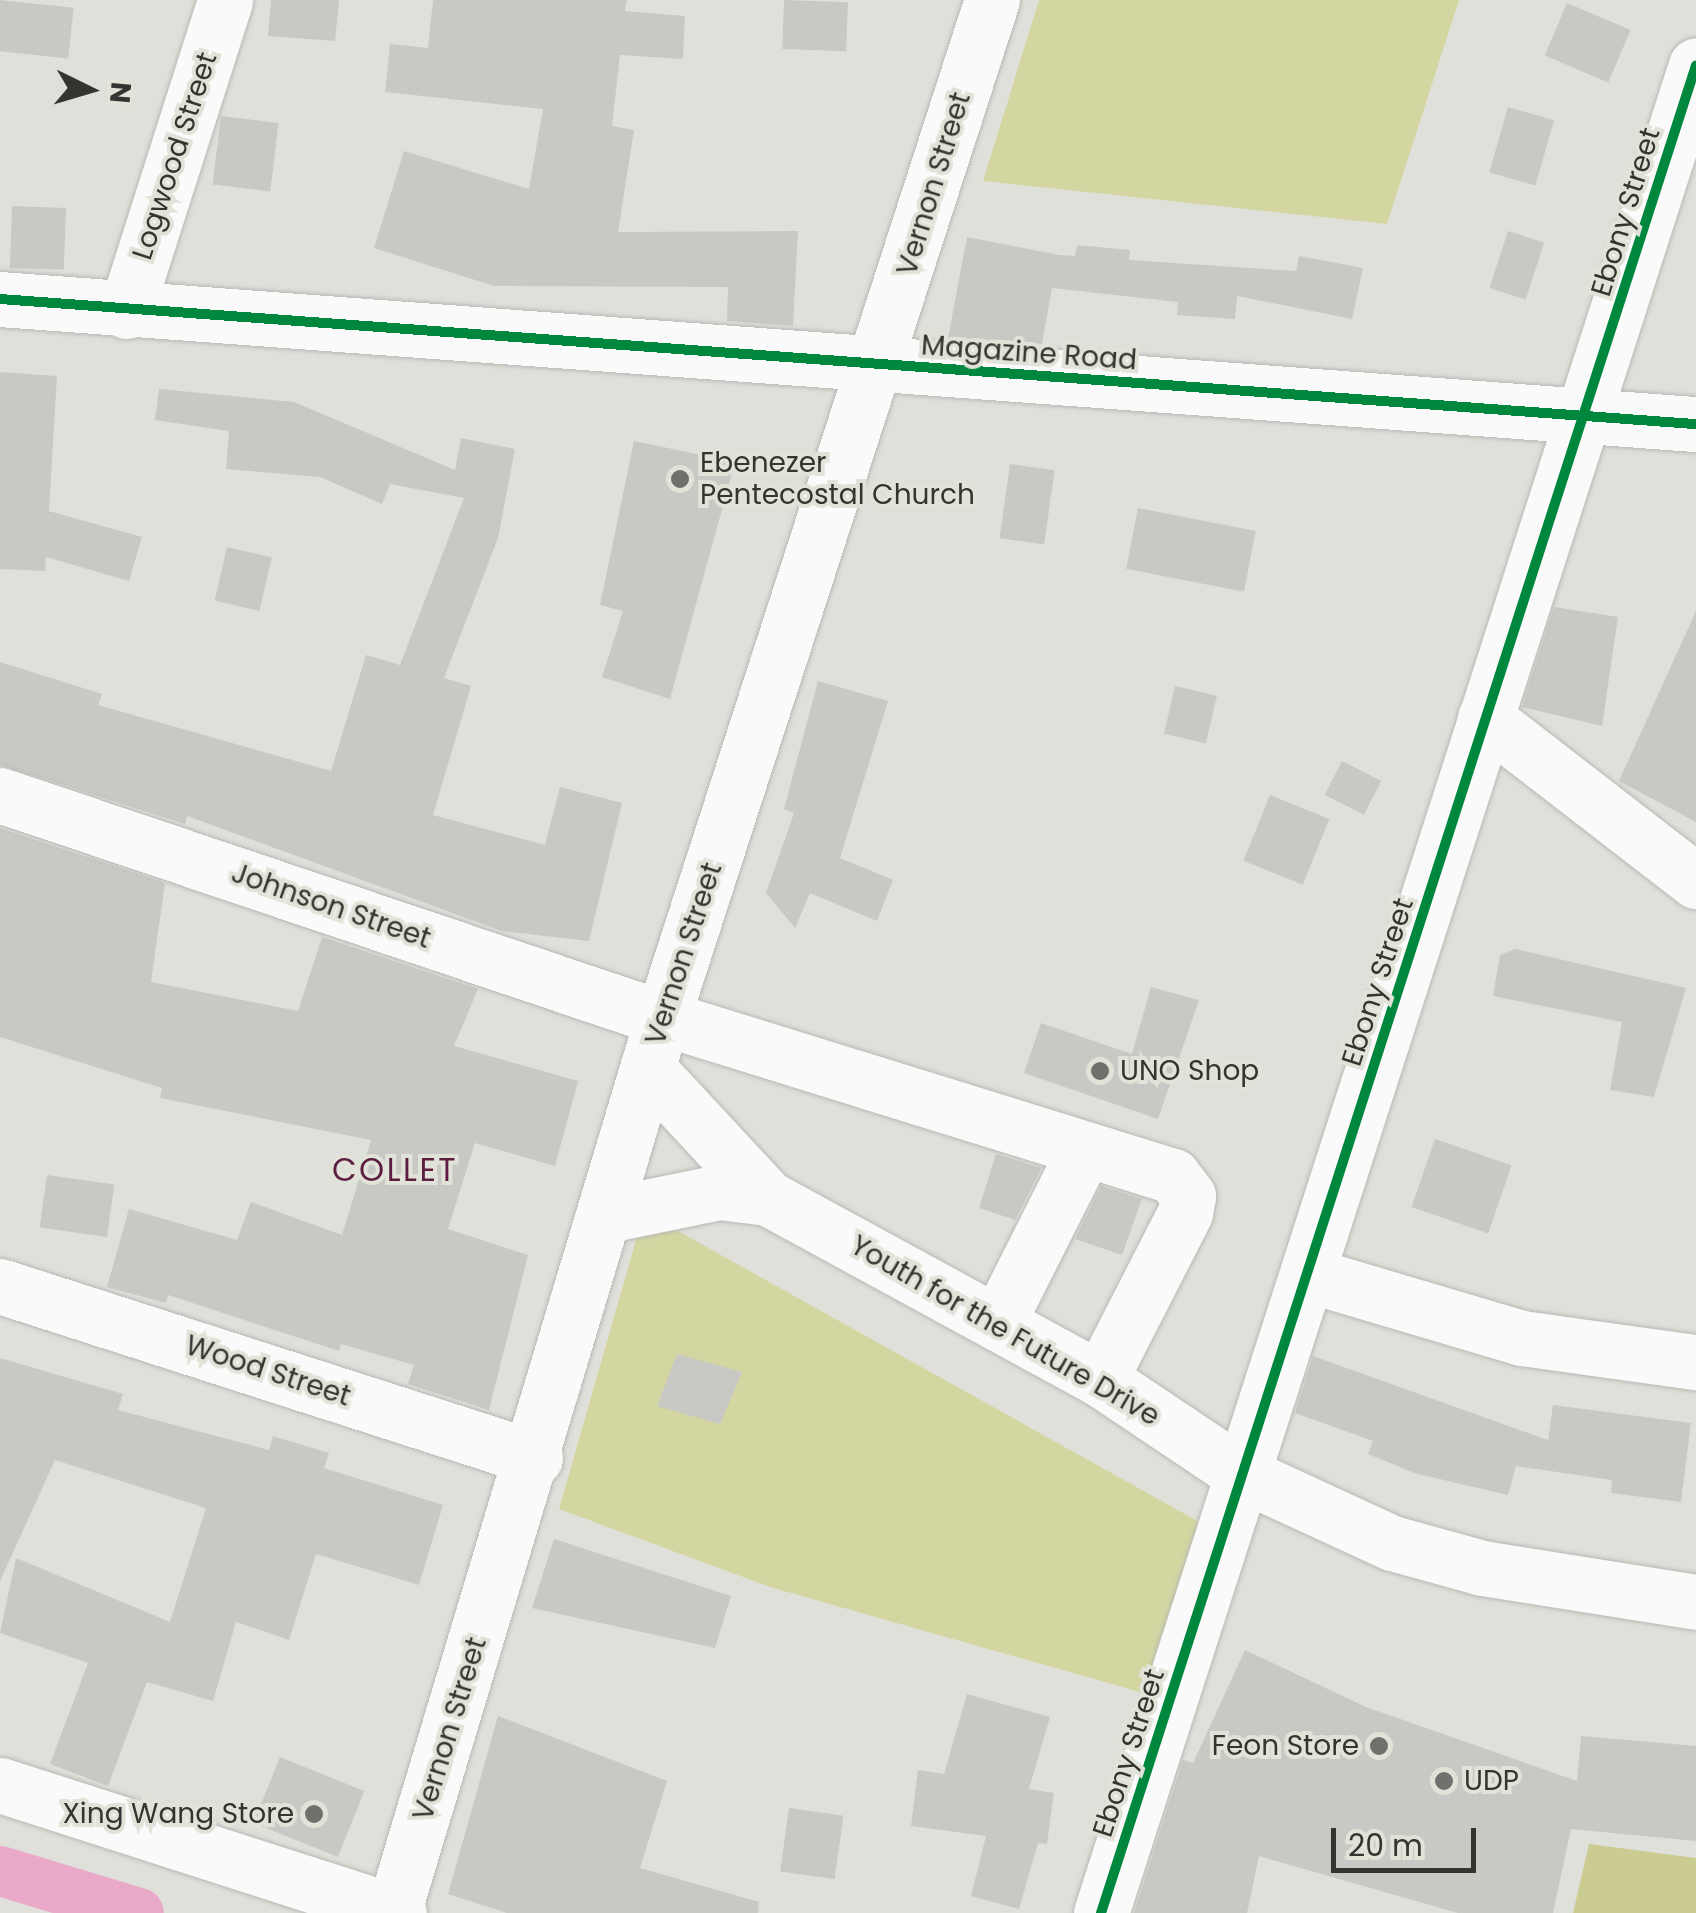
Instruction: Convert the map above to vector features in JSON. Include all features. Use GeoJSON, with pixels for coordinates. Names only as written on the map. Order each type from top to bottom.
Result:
{"type":"FeatureCollection","features":[{"type":"Feature","properties":{"kind":"street","name":"Logwood Street"},"geometry":{"type":"LineString","coordinates":[[126,312],[225,0]]}},
{"type":"Feature","properties":{"kind":"street","name":"Vernon Street"},"geometry":{"type":"LineString","coordinates":[[395,1912],[535,1458],[663,1016],[992,0]]}},
{"type":"Feature","properties":{"kind":"street","name":"Ebony Street"},"geometry":{"type":"LineString","coordinates":[[1101,1913],[1696,65]]}},
{"type":"Feature","properties":{"kind":"street","name":"Magazine Road"},"geometry":{"type":"LineString","coordinates":[[0,299],[126,312],[1696,424]]}},
{"type":"Feature","properties":{"kind":"street"},"geometry":{"type":"LineString","coordinates":[[1485,718],[1696,881]]}},
{"type":"Feature","properties":{"kind":"street","name":"Johnson Street"},"geometry":{"type":"LineString","coordinates":[[0,794],[663,1016],[1173,1176],[1188,1196],[1100,1379]]}},
{"type":"Feature","properties":{"kind":"street","name":"Youth for the Future Drive"},"geometry":{"type":"LineString","coordinates":[[648,1069],[768,1198],[1100,1379],[1242,1474],[1392,1543],[1482,1568],[1696,1602]]}},
{"type":"Feature","properties":{"kind":"street"},"geometry":{"type":"LineString","coordinates":[[998,1320],[1085,1148]]}},
{"type":"Feature","properties":{"kind":"street","name":"Youth for the Future Drive"},"geometry":{"type":"LineString","coordinates":[[607,1215],[719,1192],[768,1198]]}},
{"type":"Feature","properties":{"kind":"street"},"geometry":{"type":"LineString","coordinates":[[1308,1274],[1522,1338],[1696,1362]]}},
{"type":"Feature","properties":{"kind":"street","name":"Wood Street"},"geometry":{"type":"LineString","coordinates":[[0,1286],[535,1458]]}},
{"type":"Feature","properties":{"kind":"street"},"geometry":{"type":"LineString","coordinates":[[0,1786],[395,1912]]}},
{"type":"Feature","properties":{"kind":"green space"},"geometry":{"type":"Polygon","coordinates":[[[1039,0],[1459,0],[1387,224],[983,181],[1039,0]]]}},
{"type":"Feature","properties":{"kind":"green space"},"geometry":{"type":"Polygon","coordinates":[[[644,1212],[1210,1528],[1168,1700],[770,1587],[559,1509],[644,1212]]]}},
{"type":"Feature","properties":{"kind":"green space"},"geometry":{"type":"Polygon","coordinates":[[[1589,1844],[1696,1858],[1696,1913],[1573,1913],[1589,1844]]]}},
{"type":"Feature","properties":{"kind":"shaded area"},"geometry":{"type":"Polygon","coordinates":[[[0,1876],[117,1913],[67,1913],[0,1892],[0,1876]]]}},
{"type":"Feature","properties":{"kind":"building"},"geometry":{"type":"Polygon","coordinates":[[[0,0],[74,8],[68,58],[0,51],[0,0]]]}},
{"type":"Feature","properties":{"kind":"building"},"geometry":{"type":"Polygon","coordinates":[[[271,0],[339,0],[335,41],[268,36],[271,0]]]}},
{"type":"Feature","properties":{"kind":"building"},"geometry":{"type":"Polygon","coordinates":[[[433,0],[627,0],[625,11],[685,16],[683,59],[620,55],[612,126],[634,130],[618,232],[798,231],[793,326],[727,321],[728,287],[494,286],[374,248],[404,151],[529,189],[543,109],[385,92],[390,44],[428,48],[433,0]]]}},
{"type":"Feature","properties":{"kind":"building"},"geometry":{"type":"Polygon","coordinates":[[[784,0],[848,2],[846,51],[782,49],[784,0]]]}},
{"type":"Feature","properties":{"kind":"building"},"geometry":{"type":"Polygon","coordinates":[[[1567,3],[1631,30],[1608,82],[1545,55],[1567,3]]]}},
{"type":"Feature","properties":{"kind":"building"},"geometry":{"type":"Polygon","coordinates":[[[1508,107],[1554,120],[1535,186],[1489,172],[1508,107]]]}},
{"type":"Feature","properties":{"kind":"building"},"geometry":{"type":"Polygon","coordinates":[[[221,116],[279,123],[270,192],[213,184],[221,116]]]}},
{"type":"Feature","properties":{"kind":"building"},"geometry":{"type":"Polygon","coordinates":[[[12,206],[66,208],[64,270],[10,268],[12,206]]]}},
{"type":"Feature","properties":{"kind":"building"},"geometry":{"type":"Polygon","coordinates":[[[1508,231],[1544,243],[1526,300],[1489,288],[1508,231]]]}},
{"type":"Feature","properties":{"kind":"building"},"geometry":{"type":"Polygon","coordinates":[[[967,237],[1059,255],[1075,256],[1077,245],[1130,250],[1129,260],[1296,271],[1299,256],[1363,268],[1352,319],[1237,296],[1235,319],[1177,315],[1178,302],[1052,288],[1042,344],[948,338],[967,237]]]}},
{"type":"Feature","properties":{"kind":"building"},"geometry":{"type":"Polygon","coordinates":[[[0,372],[57,376],[49,511],[142,537],[129,581],[46,557],[45,571],[0,569],[0,372]]]}},
{"type":"Feature","properties":{"kind":"building"},"geometry":{"type":"Polygon","coordinates":[[[159,389],[294,402],[455,470],[461,438],[515,449],[498,538],[444,678],[471,686],[433,815],[545,845],[560,787],[622,803],[589,941],[502,931],[187,816],[185,824],[0,765],[0,662],[102,694],[98,705],[331,771],[366,655],[400,665],[464,498],[390,484],[382,504],[320,477],[226,469],[229,431],[155,420],[159,389]]]}},
{"type":"Feature","properties":{"kind":"building"},"geometry":{"type":"Polygon","coordinates":[[[634,441],[735,462],[670,699],[602,677],[623,611],[600,605],[634,441]]]}},
{"type":"Feature","properties":{"kind":"building"},"geometry":{"type":"Polygon","coordinates":[[[1010,464],[1055,470],[1044,545],[1000,538],[1010,464]]]}},
{"type":"Feature","properties":{"kind":"building"},"geometry":{"type":"Polygon","coordinates":[[[1138,508],[1256,531],[1244,592],[1126,569],[1138,508]]]}},
{"type":"Feature","properties":{"kind":"building"},"geometry":{"type":"Polygon","coordinates":[[[227,547],[272,557],[259,611],[215,601],[227,547]]]}},
{"type":"Feature","properties":{"kind":"building"},"geometry":{"type":"Polygon","coordinates":[[[1554,607],[1618,617],[1602,726],[1522,707],[1554,607]]]}},
{"type":"Feature","properties":{"kind":"building"},"geometry":{"type":"Polygon","coordinates":[[[1696,611],[1696,822],[1619,781],[1696,611]]]}},
{"type":"Feature","properties":{"kind":"building"},"geometry":{"type":"Polygon","coordinates":[[[818,681],[888,701],[840,858],[893,880],[877,921],[810,893],[795,928],[766,893],[794,813],[784,809],[818,681]]]}},
{"type":"Feature","properties":{"kind":"building"},"geometry":{"type":"Polygon","coordinates":[[[1175,686],[1217,696],[1206,743],[1164,734],[1175,686]]]}},
{"type":"Feature","properties":{"kind":"building"},"geometry":{"type":"Polygon","coordinates":[[[1342,761],[1381,781],[1364,815],[1325,795],[1342,761]]]}},
{"type":"Feature","properties":{"kind":"building"},"geometry":{"type":"Polygon","coordinates":[[[1270,795],[1329,819],[1303,885],[1243,861],[1270,795]]]}},
{"type":"Feature","properties":{"kind":"building"},"geometry":{"type":"Polygon","coordinates":[[[0,828],[165,883],[151,982],[298,1011],[322,937],[478,989],[454,1046],[578,1081],[555,1166],[475,1143],[448,1229],[528,1255],[489,1410],[408,1384],[414,1365],[341,1344],[339,1351],[168,1295],[166,1303],[107,1287],[129,1209],[237,1240],[251,1202],[342,1235],[371,1140],[160,1098],[162,1088],[0,1037],[0,828]]]}},
{"type":"Feature","properties":{"kind":"building"},"geometry":{"type":"Polygon","coordinates":[[[1515,949],[1686,988],[1654,1097],[1610,1090],[1622,1022],[1493,996],[1500,955],[1515,949]]]}},
{"type":"Feature","properties":{"kind":"building","name":"UNO Shop"},"geometry":{"type":"Polygon","coordinates":[[[1151,987],[1199,1000],[1158,1119],[1024,1073],[1041,1023],[1132,1054],[1151,987]]]}},
{"type":"Feature","properties":{"kind":"building"},"geometry":{"type":"Polygon","coordinates":[[[1435,1139],[1512,1165],[1488,1233],[1412,1207],[1435,1139]]]}},
{"type":"Feature","properties":{"kind":"building"},"geometry":{"type":"Polygon","coordinates":[[[996,1154],[1041,1168],[1015,1220],[979,1208],[996,1154]]]}},
{"type":"Feature","properties":{"kind":"building"},"geometry":{"type":"Polygon","coordinates":[[[47,1175],[114,1184],[107,1237],[40,1227],[47,1175]]]}},
{"type":"Feature","properties":{"kind":"building"},"geometry":{"type":"Polygon","coordinates":[[[1101,1186],[1142,1199],[1122,1255],[1075,1239],[1101,1186]]]}},
{"type":"Feature","properties":{"kind":"building"},"geometry":{"type":"Polygon","coordinates":[[[677,1354],[742,1372],[720,1424],[657,1406],[677,1354]]]}},
{"type":"Feature","properties":{"kind":"building"},"geometry":{"type":"Polygon","coordinates":[[[1313,1356],[1548,1440],[1553,1405],[1691,1423],[1681,1502],[1611,1493],[1612,1480],[1516,1466],[1508,1495],[1414,1473],[1368,1454],[1373,1441],[1295,1413],[1313,1356]]]}},
{"type":"Feature","properties":{"kind":"building"},"geometry":{"type":"Polygon","coordinates":[[[0,1358],[123,1394],[118,1410],[269,1450],[273,1436],[329,1453],[324,1468],[443,1505],[419,1585],[316,1554],[289,1640],[236,1622],[213,1701],[147,1682],[108,1786],[50,1764],[88,1663],[0,1633],[16,1558],[170,1622],[206,1508],[55,1460],[0,1581],[0,1358]]]}},
{"type":"Feature","properties":{"kind":"building"},"geometry":{"type":"Polygon","coordinates":[[[554,1539],[731,1596],[715,1648],[532,1608],[554,1539]]]}},
{"type":"Feature","properties":{"kind":"building"},"geometry":{"type":"Polygon","coordinates":[[[1245,1650],[1366,1707],[1577,1781],[1581,1736],[1696,1746],[1696,1841],[1571,1829],[1553,1913],[1458,1913],[1259,1856],[1247,1913],[1134,1913],[1183,1760],[1193,1763],[1245,1650]]]}},
{"type":"Feature","properties":{"kind":"building"},"geometry":{"type":"Polygon","coordinates":[[[967,1694],[1050,1717],[1029,1789],[1054,1793],[1047,1844],[1038,1843],[1019,1909],[971,1896],[986,1836],[911,1826],[918,1770],[944,1774],[967,1694]]]}},
{"type":"Feature","properties":{"kind":"building"},"geometry":{"type":"Polygon","coordinates":[[[498,1716],[667,1781],[640,1868],[759,1902],[758,1913],[507,1913],[448,1894],[498,1716]]]}},
{"type":"Feature","properties":{"kind":"building"},"geometry":{"type":"Polygon","coordinates":[[[280,1757],[364,1791],[338,1857],[253,1823],[280,1757]]]}},
{"type":"Feature","properties":{"kind":"building"},"geometry":{"type":"Polygon","coordinates":[[[789,1808],[843,1816],[835,1879],[780,1871],[789,1808]]]}},
{"type":"Feature","properties":{"kind":"waterway"},"geometry":{"type":"LineString","coordinates":[[0,1871],[139,1913]]}},
{"type":"Feature","properties":{"kind":"cycle path"},"geometry":{"type":"LineString","coordinates":[[1101,1913],[1696,65]]}},
{"type":"Feature","properties":{"kind":"cycle path"},"geometry":{"type":"LineString","coordinates":[[0,299],[1696,424]]}},
{"type":"Feature","properties":{"kind":"place","name":"Ebenezer Pentecostal Church"},"geometry":{"type":"Point","coordinates":[680,479]}},
{"type":"Feature","properties":{"kind":"place","name":"UNO Shop"},"geometry":{"type":"Point","coordinates":[1100,1071]}},
{"type":"Feature","properties":{"kind":"place","name":"Feon Store"},"geometry":{"type":"Point","coordinates":[1379,1746]}},
{"type":"Feature","properties":{"kind":"place","name":"UDP"},"geometry":{"type":"Point","coordinates":[1444,1781]}},
{"type":"Feature","properties":{"kind":"place","name":"Xing Wang Store"},"geometry":{"type":"Point","coordinates":[314,1814]}},
{"type":"Feature","properties":{"kind":"district","name":"COLLET"},"geometry":{"type":"Point","coordinates":[395,1170]}}]}
